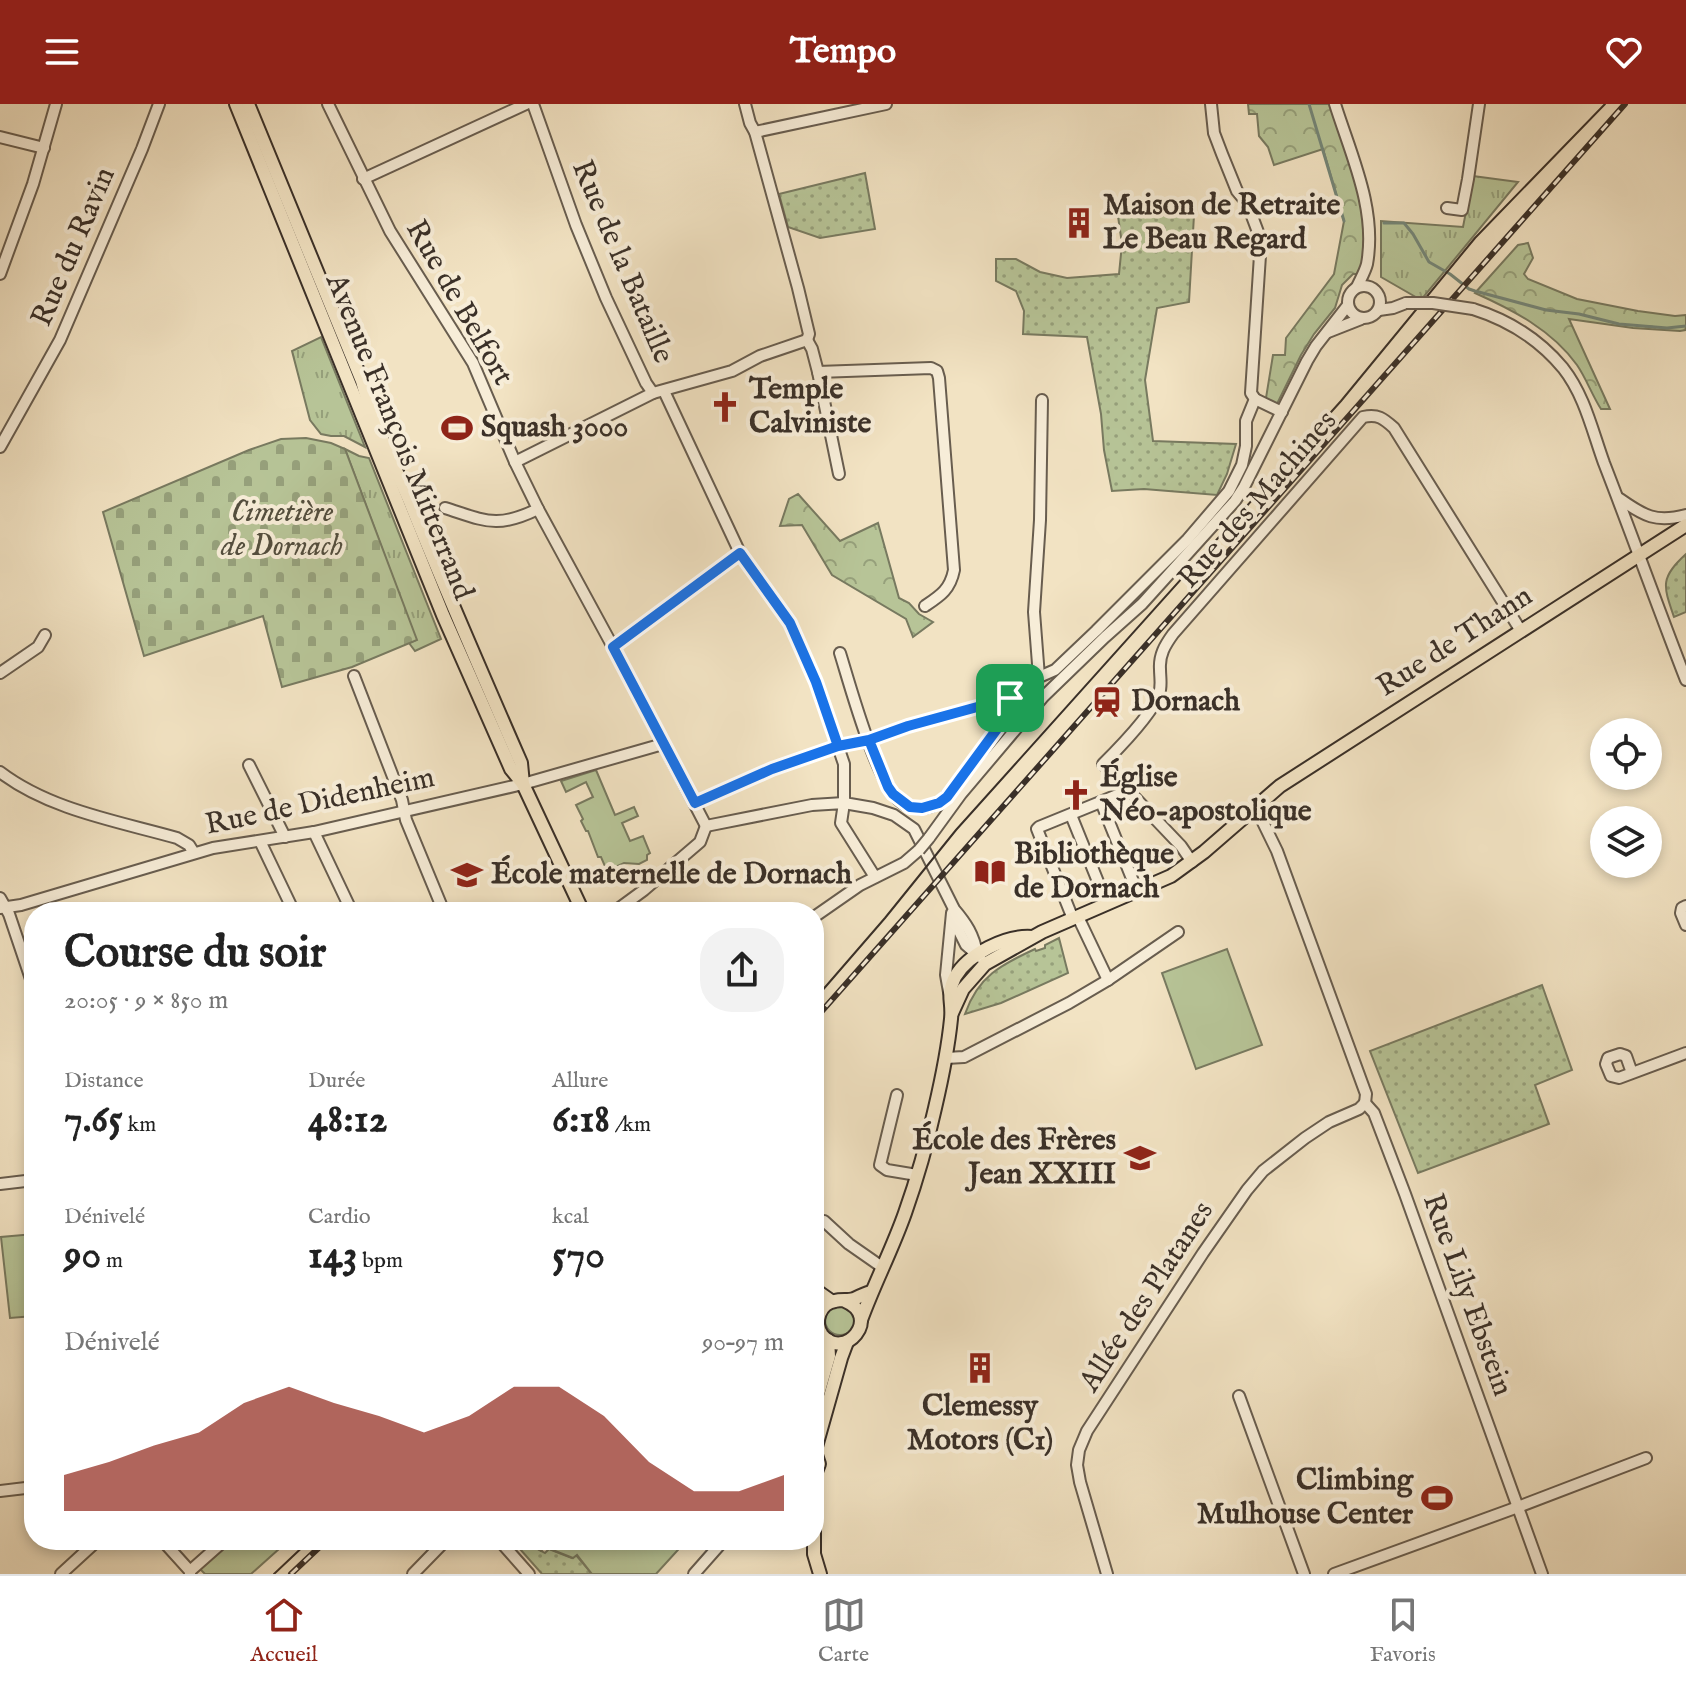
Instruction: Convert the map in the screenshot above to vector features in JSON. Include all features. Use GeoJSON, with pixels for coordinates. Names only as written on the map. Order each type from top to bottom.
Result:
{"type":"FeatureCollection","features":[{"type":"Feature","properties":{"kind":"main road","name":"Avenue François Mitterrand"},"geometry":{"type":"LineString","coordinates":[[236,104],[443,615],[511,769],[523,784],[578,902]]}},
{"type":"Feature","properties":{"kind":"main road","name":"Avenue François Mitterrand"},"geometry":{"type":"LineString","coordinates":[[248,104],[357,368],[376,424],[521,763],[523,784]]}},
{"type":"Feature","properties":{"kind":"main road","name":"Rue de Thann"},"geometry":{"type":"LineString","coordinates":[[981,959],[1021,946],[1032,937],[1171,876],[1294,777],[1686,525]]}},
{"type":"Feature","properties":{"kind":"main road"},"geometry":{"type":"LineString","coordinates":[[824,1416],[847,1342],[858,1333],[871,1292],[904,1215],[928,1138],[946,1058],[952,1013],[949,993],[965,963],[981,959]]}},
{"type":"Feature","properties":{"kind":"main road"},"geometry":{"type":"LineString","coordinates":[[952,1013],[981,959]]}},
{"type":"Feature","properties":{"kind":"main road"},"geometry":{"type":"LineString","coordinates":[[824,1308],[871,1292]]}},
{"type":"Feature","properties":{"kind":"main road"},"geometry":{"type":"LineString","coordinates":[[824,1294],[856,1308],[861,1320]]}},
{"type":"Feature","properties":{"kind":"main road"},"geometry":{"type":"LineString","coordinates":[[824,1335],[834,1342],[847,1342]]}},
{"type":"Feature","properties":{"kind":"main road"},"geometry":{"type":"LineString","coordinates":[[824,1376],[829,1356],[828,1340]]}},
{"type":"Feature","properties":{"kind":"main road"},"geometry":{"type":"LineString","coordinates":[[814,1550],[820,1574]]}},
{"type":"Feature","properties":{"kind":"street"},"geometry":{"type":"LineString","coordinates":[[0,274],[33,184],[56,104]]}},
{"type":"Feature","properties":{"kind":"street","name":"Rue du Ravin"},"geometry":{"type":"LineString","coordinates":[[0,447],[5,426],[60,340],[159,104]]}},
{"type":"Feature","properties":{"kind":"street","name":"Rue de Belfort"},"geometry":{"type":"LineString","coordinates":[[328,104],[390,231],[468,354],[538,509],[706,826]]}},
{"type":"Feature","properties":{"kind":"street"},"geometry":{"type":"LineString","coordinates":[[363,179],[526,104]]}},
{"type":"Feature","properties":{"kind":"street","name":"Rue de la Bataille"},"geometry":{"type":"LineString","coordinates":[[533,104],[576,225],[646,383],[659,392],[740,553],[790,623],[816,682],[844,764],[844,803]]}},
{"type":"Feature","properties":{"kind":"street"},"geometry":{"type":"LineString","coordinates":[[745,104],[798,288],[809,334],[807,340],[818,372],[839,474]]}},
{"type":"Feature","properties":{"kind":"street"},"geometry":{"type":"LineString","coordinates":[[755,132],[886,104]]}},
{"type":"Feature","properties":{"kind":"street"},"geometry":{"type":"LineString","coordinates":[[1211,104],[1214,133],[1261,240],[1251,393],[1255,399],[1282,412]]}},
{"type":"Feature","properties":{"kind":"street"},"geometry":{"type":"LineString","coordinates":[[824,910],[875,877],[904,863],[919,850],[961,794],[1037,705],[1082,658],[1142,604],[1235,501],[1244,487],[1307,361],[1348,305],[1366,265],[1367,208],[1335,104]]}},
{"type":"Feature","properties":{"kind":"street"},"geometry":{"type":"LineString","coordinates":[[1447,208],[1462,210],[1479,104]]}},
{"type":"Feature","properties":{"kind":"street"},"geometry":{"type":"LineString","coordinates":[[0,137],[44,148]]}},
{"type":"Feature","properties":{"kind":"street"},"geometry":{"type":"LineString","coordinates":[[1326,332],[1372,317],[1379,310],[1378,293],[1366,265]]}},
{"type":"Feature","properties":{"kind":"street"},"geometry":{"type":"LineString","coordinates":[[1357,287],[1367,286],[1406,303],[1451,304],[1496,316],[1525,333],[1563,369],[1589,414],[1603,460],[1686,680]]}},
{"type":"Feature","properties":{"kind":"street"},"geometry":{"type":"LineString","coordinates":[[1379,310],[1406,303]]}},
{"type":"Feature","properties":{"kind":"street"},"geometry":{"type":"LineString","coordinates":[[1348,305],[1352,314],[1361,319]]}},
{"type":"Feature","properties":{"kind":"street"},"geometry":{"type":"LineString","coordinates":[[515,462],[659,392],[732,371],[760,356],[807,340]]}},
{"type":"Feature","properties":{"kind":"street"},"geometry":{"type":"LineString","coordinates":[[818,372],[931,368],[937,371],[954,570],[952,582],[944,593],[925,606]]}},
{"type":"Feature","properties":{"kind":"street"},"geometry":{"type":"LineString","coordinates":[[695,803],[772,769],[838,746],[869,740],[1019,695],[1039,677],[1055,670],[1187,540],[1226,495],[1242,465],[1246,421],[1255,399]]}},
{"type":"Feature","properties":{"kind":"street"},"geometry":{"type":"LineString","coordinates":[[1039,677],[1034,612],[1040,520],[1042,400]]}},
{"type":"Feature","properties":{"kind":"street","name":"Rue des Machines"},"geometry":{"type":"LineString","coordinates":[[1125,789],[1103,764],[1159,697],[1160,659],[1165,645],[1363,417],[1375,414],[1394,428],[1521,631]]}},
{"type":"Feature","properties":{"kind":"street"},"geometry":{"type":"LineString","coordinates":[[1618,498],[1648,517],[1661,519],[1686,515]]}},
{"type":"Feature","properties":{"kind":"street"},"geometry":{"type":"LineString","coordinates":[[445,508],[501,522],[517,519],[538,509]]}},
{"type":"Feature","properties":{"kind":"street"},"geometry":{"type":"LineString","coordinates":[[613,647],[740,553]]}},
{"type":"Feature","properties":{"kind":"street"},"geometry":{"type":"LineString","coordinates":[[0,673],[38,647],[45,635]]}},
{"type":"Feature","properties":{"kind":"street"},"geometry":{"type":"LineString","coordinates":[[840,653],[888,787],[910,807],[931,806],[947,797],[1008,714],[1010,698]]}},
{"type":"Feature","properties":{"kind":"street"},"geometry":{"type":"LineString","coordinates":[[354,676],[402,800],[406,820],[440,902]]}},
{"type":"Feature","properties":{"kind":"street","name":"Rue de Didenheim"},"geometry":{"type":"LineString","coordinates":[[0,772],[27,790],[70,807],[177,838],[189,845],[194,853],[314,832],[523,784],[663,744]]}},
{"type":"Feature","properties":{"kind":"street"},"geometry":{"type":"LineString","coordinates":[[249,765],[285,837]]}},
{"type":"Feature","properties":{"kind":"street"},"geometry":{"type":"LineString","coordinates":[[1108,980],[1076,918],[1037,829],[1120,794],[1125,789],[1181,846],[1192,862]]}},
{"type":"Feature","properties":{"kind":"street"},"geometry":{"type":"LineString","coordinates":[[1101,802],[1137,891]]}},
{"type":"Feature","properties":{"kind":"street"},"geometry":{"type":"LineString","coordinates":[[844,803],[841,823],[875,877]]}},
{"type":"Feature","properties":{"kind":"street"},"geometry":{"type":"LineString","coordinates":[[628,902],[700,842],[706,826],[812,805],[844,803],[883,811],[908,823],[953,907],[966,945],[981,959]]}},
{"type":"Feature","properties":{"kind":"street"},"geometry":{"type":"LineString","coordinates":[[1256,808],[1277,851],[1366,1094],[1365,1103]]}},
{"type":"Feature","properties":{"kind":"street"},"geometry":{"type":"LineString","coordinates":[[1071,815],[1107,904]]}},
{"type":"Feature","properties":{"kind":"street"},"geometry":{"type":"LineString","coordinates":[[314,832],[347,902]]}},
{"type":"Feature","properties":{"kind":"street"},"geometry":{"type":"LineString","coordinates":[[260,841],[289,902]]}},
{"type":"Feature","properties":{"kind":"street"},"geometry":{"type":"LineString","coordinates":[[31,902],[194,853]]}},
{"type":"Feature","properties":{"kind":"street"},"geometry":{"type":"LineString","coordinates":[[24,904],[2,904],[24,962]]}},
{"type":"Feature","properties":{"kind":"street"},"geometry":{"type":"LineString","coordinates":[[1686,906],[1681,913],[1686,925]]}},
{"type":"Feature","properties":{"kind":"street"},"geometry":{"type":"LineString","coordinates":[[949,993],[946,975],[953,907]]}},
{"type":"Feature","properties":{"kind":"street"},"geometry":{"type":"LineString","coordinates":[[946,1058],[964,1057],[1069,1003],[1178,932]]}},
{"type":"Feature","properties":{"kind":"street"},"geometry":{"type":"LineString","coordinates":[[1632,1073],[1686,1053]]}},
{"type":"Feature","properties":{"kind":"street"},"geometry":{"type":"LineString","coordinates":[[897,1095],[880,1165],[887,1170],[917,1175]]}},
{"type":"Feature","properties":{"kind":"street","name":"Rue Lily Ebstein"},"geometry":{"type":"LineString","coordinates":[[1365,1103],[1374,1113],[1405,1194],[1542,1574]]}},
{"type":"Feature","properties":{"kind":"street","name":"Allée des Platanes"},"geometry":{"type":"LineString","coordinates":[[1107,1574],[1077,1465],[1087,1431],[1203,1253],[1263,1171],[1329,1122],[1359,1109],[1365,1103]]}},
{"type":"Feature","properties":{"kind":"street"},"geometry":{"type":"LineString","coordinates":[[0,1184],[24,1181]]}},
{"type":"Feature","properties":{"kind":"street"},"geometry":{"type":"LineString","coordinates":[[824,1221],[849,1244],[882,1267]]}},
{"type":"Feature","properties":{"kind":"street"},"geometry":{"type":"LineString","coordinates":[[1239,1396],[1304,1574]]}},
{"type":"Feature","properties":{"kind":"street"},"geometry":{"type":"LineString","coordinates":[[1334,1574],[1646,1458]]}},
{"type":"Feature","properties":{"kind":"street"},"geometry":{"type":"LineString","coordinates":[[0,1491],[24,1488]]}},
{"type":"Feature","properties":{"kind":"street"},"geometry":{"type":"LineString","coordinates":[[61,1574],[87,1550]]}},
{"type":"Feature","properties":{"kind":"street"},"geometry":{"type":"LineString","coordinates":[[170,1550],[190,1573],[214,1550]]}},
{"type":"Feature","properties":{"kind":"street"},"geometry":{"type":"LineString","coordinates":[[413,1574],[436,1550]]}},
{"type":"Feature","properties":{"kind":"street"},"geometry":{"type":"LineString","coordinates":[[508,1550],[529,1574]]}},
{"type":"Feature","properties":{"kind":"street"},"geometry":{"type":"LineString","coordinates":[[694,1574],[715,1550]]}},
{"type":"Feature","properties":{"kind":"green space"},"geometry":{"type":"Polygon","coordinates":[[[1248,104],[1335,104],[1367,208],[1363,274],[1353,274],[1342,285],[1335,308],[1301,355],[1275,408],[1265,404],[1273,355],[1285,355],[1286,338],[1334,274],[1344,221],[1323,149],[1274,165],[1268,147],[1259,136],[1257,114],[1249,114],[1248,104]]]}},
{"type":"Feature","properties":{"kind":"green space"},"geometry":{"type":"Polygon","coordinates":[[[865,173],[875,229],[820,238],[788,227],[779,194],[865,173]]]}},
{"type":"Feature","properties":{"kind":"green space"},"geometry":{"type":"Polygon","coordinates":[[[1473,176],[1518,182],[1421,300],[1381,277],[1381,221],[1463,227],[1473,176]]]}},
{"type":"Feature","properties":{"kind":"green space"},"geometry":{"type":"Polygon","coordinates":[[[1117,209],[1194,215],[1189,302],[1157,308],[1145,380],[1153,441],[1236,444],[1217,495],[1144,489],[1112,491],[1087,337],[1023,334],[1024,311],[1016,291],[996,281],[996,259],[1016,259],[1040,272],[1067,278],[1119,274],[1122,244],[1117,209]]]}},
{"type":"Feature","properties":{"kind":"green space"},"geometry":{"type":"Polygon","coordinates":[[[1528,243],[1533,258],[1524,274],[1528,279],[1577,299],[1638,311],[1686,315],[1686,330],[1680,331],[1569,319],[1610,409],[1601,409],[1577,365],[1556,341],[1517,314],[1475,293],[1518,245],[1528,243]]]}},
{"type":"Feature","properties":{"kind":"green space"},"geometry":{"type":"Polygon","coordinates":[[[321,337],[365,447],[344,436],[321,434],[310,420],[292,351],[321,337]]]}},
{"type":"Feature","properties":{"kind":"green space","name":"Cimetière de Dornach"},"geometry":{"type":"Polygon","coordinates":[[[306,438],[345,449],[417,640],[352,667],[282,687],[263,616],[144,656],[103,512],[249,450],[281,439],[306,438]]]}},
{"type":"Feature","properties":{"kind":"green space"},"geometry":{"type":"Polygon","coordinates":[[[345,449],[369,458],[441,639],[415,651],[409,643],[416,640],[345,449]]]}},
{"type":"Feature","properties":{"kind":"green space"},"geometry":{"type":"Polygon","coordinates":[[[798,494],[840,541],[878,523],[899,598],[933,622],[913,637],[906,619],[832,575],[802,525],[780,526],[789,499],[798,494]]]}},
{"type":"Feature","properties":{"kind":"green space"},"geometry":{"type":"Polygon","coordinates":[[[1686,554],[1686,612],[1674,617],[1666,582],[1672,569],[1686,554]]]}},
{"type":"Feature","properties":{"kind":"green space"},"geometry":{"type":"Polygon","coordinates":[[[596,770],[615,815],[634,807],[638,816],[622,823],[630,841],[643,836],[650,853],[647,860],[639,864],[624,863],[607,871],[601,857],[598,857],[576,805],[593,797],[586,782],[566,792],[561,781],[596,770]]]}},
{"type":"Feature","properties":{"kind":"green space"},"geometry":{"type":"Polygon","coordinates":[[[1059,938],[1068,973],[1001,1003],[965,1014],[977,990],[992,973],[1059,938]]]}},
{"type":"Feature","properties":{"kind":"green space"},"geometry":{"type":"Polygon","coordinates":[[[1227,949],[1262,1045],[1196,1069],[1162,973],[1227,949]]]}},
{"type":"Feature","properties":{"kind":"green space"},"geometry":{"type":"Polygon","coordinates":[[[1542,985],[1572,1070],[1535,1085],[1549,1124],[1418,1173],[1370,1051],[1542,985]]]}},
{"type":"Feature","properties":{"kind":"green space"},"geometry":{"type":"Polygon","coordinates":[[[24,1235],[24,1317],[10,1318],[1,1237],[24,1235]]]}},
{"type":"Feature","properties":{"kind":"green space"},"geometry":{"type":"Polygon","coordinates":[[[840,1305],[846,1306],[854,1314],[854,1326],[846,1334],[840,1335],[834,1334],[826,1326],[825,1320],[826,1314],[834,1306],[840,1305]]]}},
{"type":"Feature","properties":{"kind":"green space"},"geometry":{"type":"Polygon","coordinates":[[[219,1550],[278,1550],[251,1574],[205,1574],[199,1568],[219,1550]]]}},
{"type":"Feature","properties":{"kind":"green space"},"geometry":{"type":"Polygon","coordinates":[[[521,1550],[545,1553],[552,1550],[572,1558],[576,1555],[592,1574],[542,1574],[521,1550]]]}},
{"type":"Feature","properties":{"kind":"green space"},"geometry":{"type":"Polygon","coordinates":[[[553,1550],[678,1550],[656,1574],[592,1574],[577,1555],[573,1558],[553,1550]]]}},
{"type":"Feature","properties":{"kind":"waterway"},"geometry":{"type":"LineString","coordinates":[[1309,104],[1344,221]]}},
{"type":"Feature","properties":{"kind":"waterway"},"geometry":{"type":"LineString","coordinates":[[1384,223],[1404,223],[1429,262],[1469,289],[1546,310],[1619,324],[1667,328],[1686,326]]}},
{"type":"Feature","properties":{"kind":"tram line"},"geometry":{"type":"LineString","coordinates":[[824,988],[956,830],[1341,401],[1475,238],[1605,104]]}},
{"type":"Feature","properties":{"kind":"tram line"},"geometry":{"type":"LineString","coordinates":[[274,1574],[299,1550]]}},
{"type":"Feature","properties":{"kind":"railway"},"geometry":{"type":"LineString","coordinates":[[824,1009],[1625,104]]}},
{"type":"Feature","properties":{"kind":"railway"},"geometry":{"type":"LineString","coordinates":[[291,1574],[316,1550]]}},
{"type":"Feature","properties":{"kind":"place","name":"Maison de Retraite Le Beau Regard"},"geometry":{"type":"Point","coordinates":[1079,223]}},
{"type":"Feature","properties":{"kind":"place","name":"Temple Calviniste"},"geometry":{"type":"Point","coordinates":[725,407]}},
{"type":"Feature","properties":{"kind":"place","name":"Squash 3000"},"geometry":{"type":"Point","coordinates":[457,428]}},
{"type":"Feature","properties":{"kind":"place","name":"Dornach"},"geometry":{"type":"Point","coordinates":[1107,702]}},
{"type":"Feature","properties":{"kind":"place","name":"Église Néo-apostolique"},"geometry":{"type":"Point","coordinates":[1076,795]}},
{"type":"Feature","properties":{"kind":"place","name":"Bibliothèque de Dornach"},"geometry":{"type":"Point","coordinates":[990,872]}},
{"type":"Feature","properties":{"kind":"place","name":"École maternelle de Dornach"},"geometry":{"type":"Point","coordinates":[467,875]}},
{"type":"Feature","properties":{"kind":"place","name":"École des Frères Jean XXIII"},"geometry":{"type":"Point","coordinates":[1140,1158]}},
{"type":"Feature","properties":{"kind":"place","name":"Clemessy Motors (C1)"},"geometry":{"type":"Point","coordinates":[980,1368]}},
{"type":"Feature","properties":{"kind":"place","name":"Climbing Mulhouse Center"},"geometry":{"type":"Point","coordinates":[1437,1498]}},
{"type":"Feature","properties":{"kind":"route"},"geometry":{"type":"LineString","coordinates":[[1010,698],[869,740],[838,746],[772,769],[695,803],[613,647],[740,553],[790,623],[816,682],[838,746],[869,740],[888,787],[904,804],[916,808],[931,806],[947,797],[1008,714],[1010,698]]}}]}
